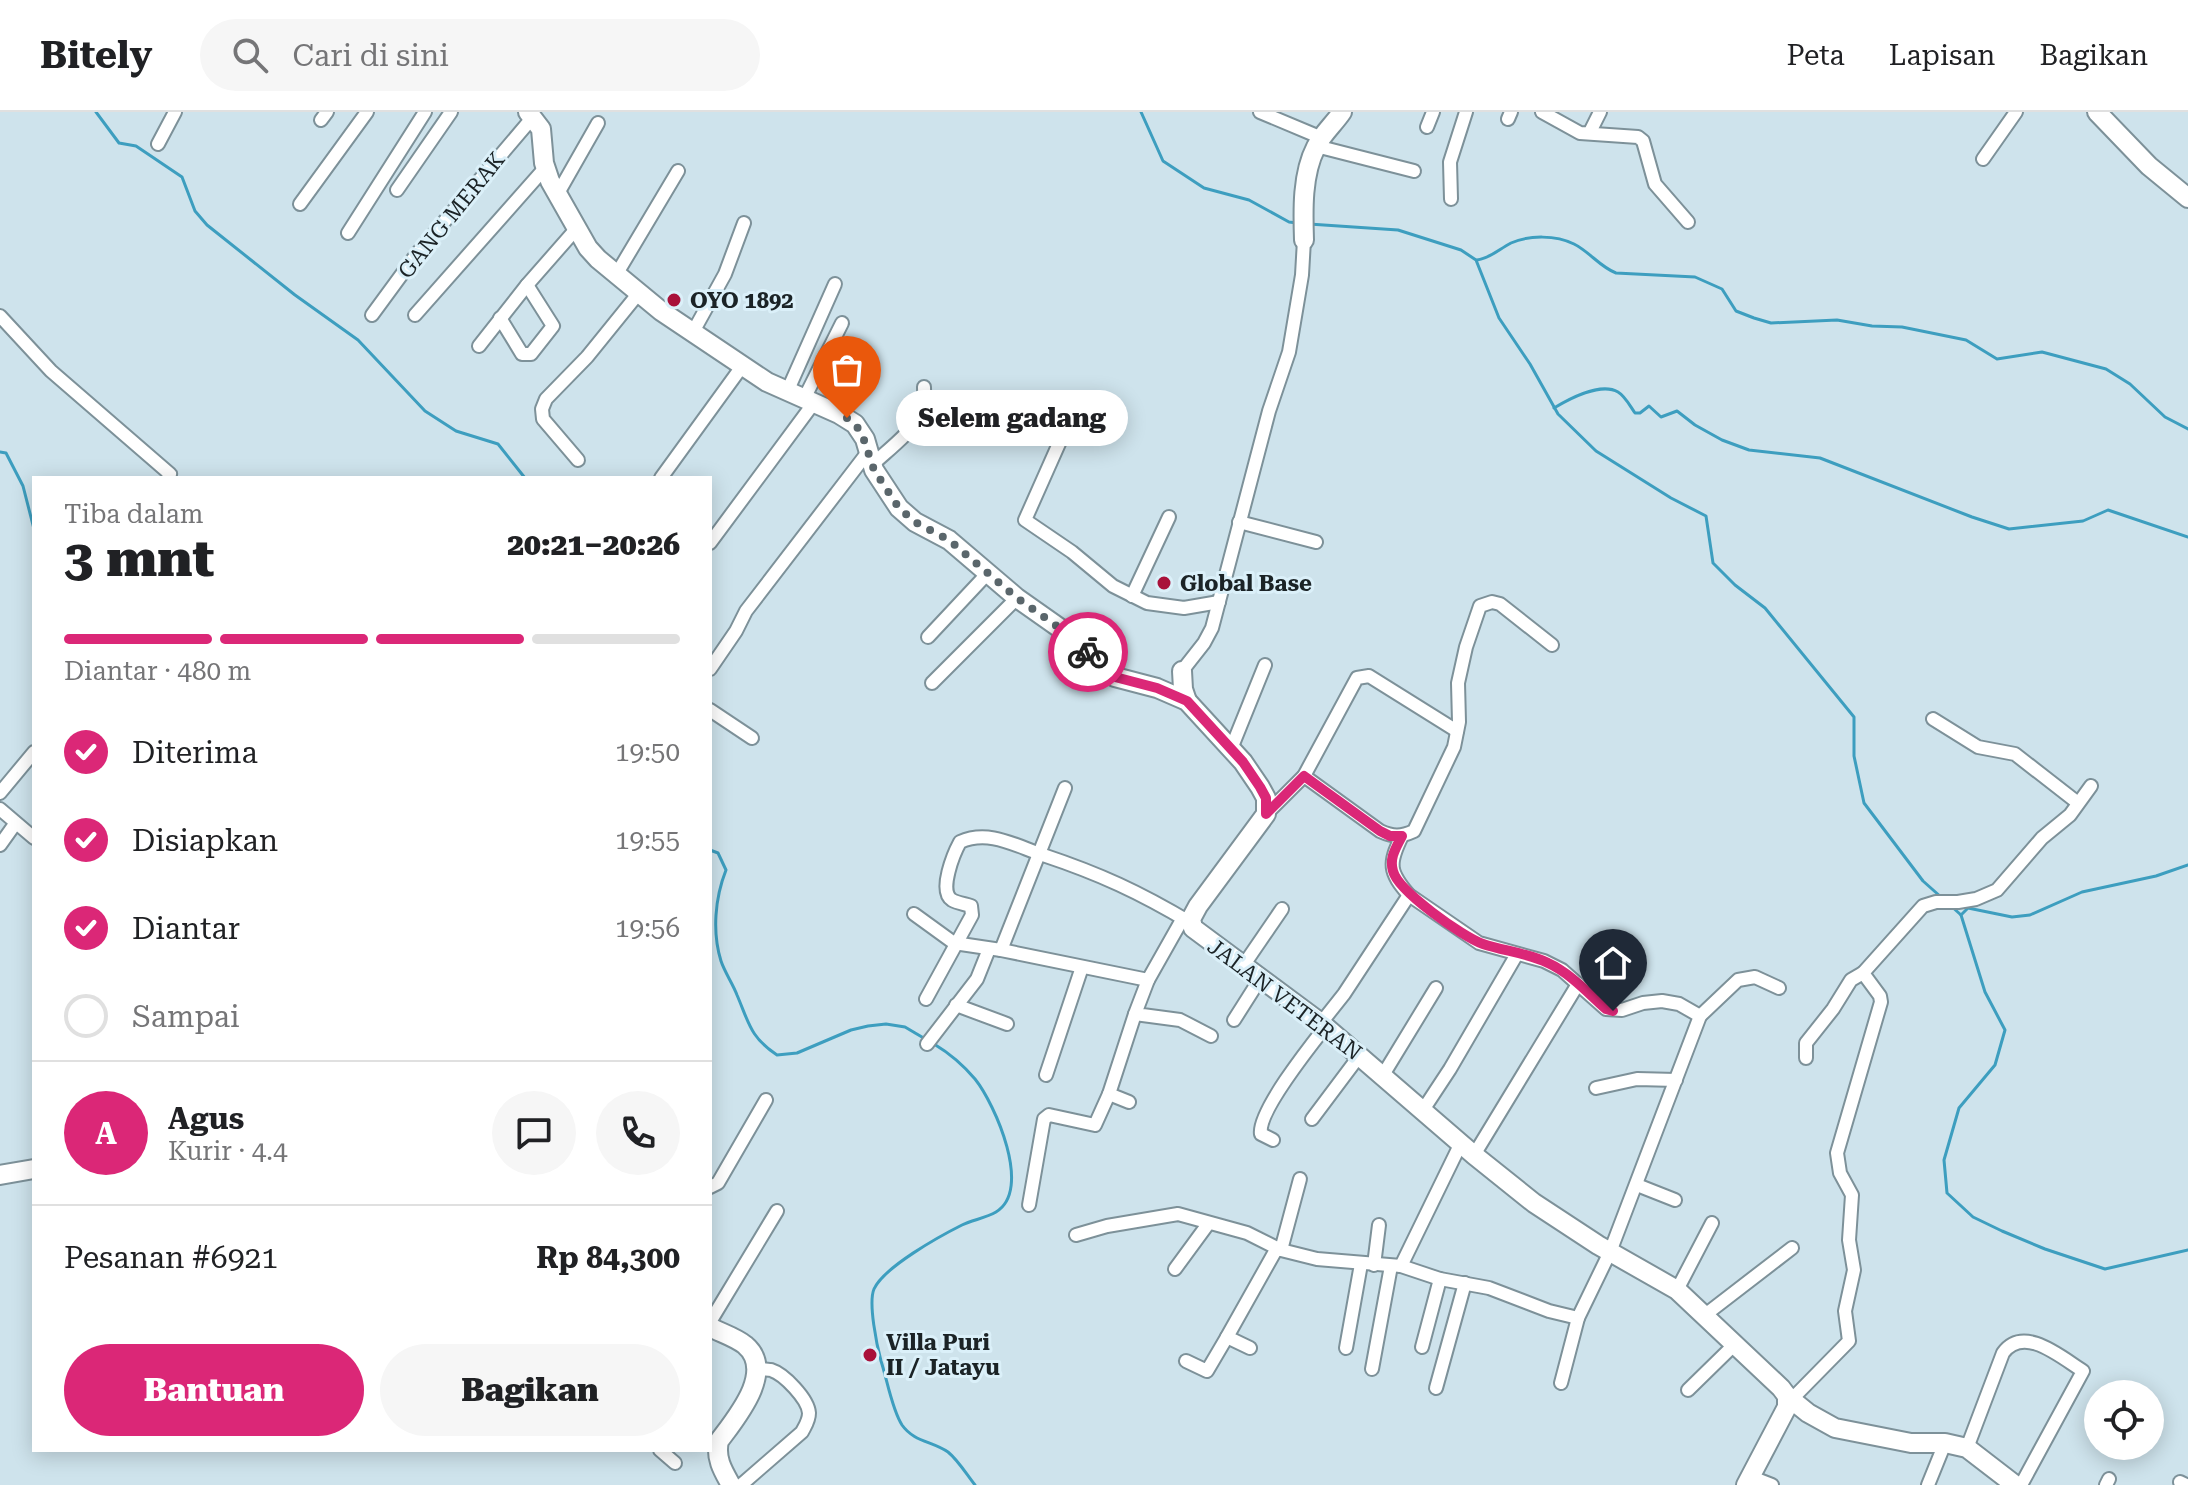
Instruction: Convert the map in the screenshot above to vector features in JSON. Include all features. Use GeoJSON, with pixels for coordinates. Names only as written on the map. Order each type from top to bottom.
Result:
{"type":"FeatureCollection","features":[{"type":"Feature","properties":{"kind":"street"},"geometry":{"type":"LineString","coordinates":[[158,144],[175,112]]}},
{"type":"Feature","properties":{"kind":"street"},"geometry":{"type":"LineString","coordinates":[[300,204],[367,112]]}},
{"type":"Feature","properties":{"kind":"street"},"geometry":{"type":"LineString","coordinates":[[348,233],[425,112]]}},
{"type":"Feature","properties":{"kind":"street"},"geometry":{"type":"LineString","coordinates":[[397,190],[451,112]]}},
{"type":"Feature","properties":{"kind":"street"},"geometry":{"type":"LineString","coordinates":[[1260,112],[1319,142],[1414,171]]}},
{"type":"Feature","properties":{"kind":"street"},"geometry":{"type":"LineString","coordinates":[[1157,688],[1182,671],[1212,628],[1269,411],[1289,352],[1298,306],[1307,176],[1319,142],[1342,112]]}},
{"type":"Feature","properties":{"kind":"street"},"geometry":{"type":"LineString","coordinates":[[1427,127],[1433,112]]}},
{"type":"Feature","properties":{"kind":"street"},"geometry":{"type":"LineString","coordinates":[[1451,199],[1450,162],[1466,112]]}},
{"type":"Feature","properties":{"kind":"street"},"geometry":{"type":"LineString","coordinates":[[1542,112],[1580,133],[1638,137],[1643,141],[1655,184],[1688,222]]}},
{"type":"Feature","properties":{"kind":"street"},"geometry":{"type":"LineString","coordinates":[[1590,132],[1600,112]]}},
{"type":"Feature","properties":{"kind":"street"},"geometry":{"type":"LineString","coordinates":[[1983,159],[2016,112]]}},
{"type":"Feature","properties":{"kind":"street"},"geometry":{"type":"LineString","coordinates":[[2097,112],[2149,166],[2188,198]]}},
{"type":"Feature","properties":{"kind":"street"},"geometry":{"type":"LineString","coordinates":[[531,114],[541,129],[545,168],[557,195],[588,248],[616,275],[638,294],[743,365],[855,424],[865,439],[870,459],[888,495],[899,508],[915,522],[949,540],[1017,598],[1078,641],[1115,677],[1157,688],[1187,701],[1231,749],[1264,792],[1266,814]]}},
{"type":"Feature","properties":{"kind":"street","name":"GANG MERAK"},"geometry":{"type":"LineString","coordinates":[[372,315],[416,255],[531,114]]}},
{"type":"Feature","properties":{"kind":"street"},"geometry":{"type":"LineString","coordinates":[[557,195],[598,123]]}},
{"type":"Feature","properties":{"kind":"street"},"geometry":{"type":"LineString","coordinates":[[415,315],[545,168]]}},
{"type":"Feature","properties":{"kind":"street"},"geometry":{"type":"LineString","coordinates":[[616,275],[678,171]]}},
{"type":"Feature","properties":{"kind":"street"},"geometry":{"type":"LineString","coordinates":[[693,332],[725,274],[744,223]]}},
{"type":"Feature","properties":{"kind":"street"},"geometry":{"type":"LineString","coordinates":[[479,346],[577,228]]}},
{"type":"Feature","properties":{"kind":"street"},"geometry":{"type":"LineString","coordinates":[[801,398],[835,284]]}},
{"type":"Feature","properties":{"kind":"street"},"geometry":{"type":"LineString","coordinates":[[500,318],[522,354],[531,354],[553,326],[527,285]]}},
{"type":"Feature","properties":{"kind":"street"},"geometry":{"type":"LineString","coordinates":[[578,460],[543,419],[542,409],[546,399],[587,357],[638,294]]}},
{"type":"Feature","properties":{"kind":"street"},"geometry":{"type":"LineString","coordinates":[[0,316],[51,371],[169,476]]}},
{"type":"Feature","properties":{"kind":"street"},"geometry":{"type":"LineString","coordinates":[[712,540],[801,398],[842,323]]}},
{"type":"Feature","properties":{"kind":"street"},"geometry":{"type":"LineString","coordinates":[[662,476],[743,365]]}},
{"type":"Feature","properties":{"kind":"street"},"geometry":{"type":"LineString","coordinates":[[712,666],[746,611],[870,459],[905,433],[921,413],[924,387]]}},
{"type":"Feature","properties":{"kind":"street"},"geometry":{"type":"LineString","coordinates":[[1069,421],[1025,520],[1072,552],[1113,586],[1147,603],[1184,608],[1219,602]]}},
{"type":"Feature","properties":{"kind":"street"},"geometry":{"type":"LineString","coordinates":[[1132,596],[1169,517]]}},
{"type":"Feature","properties":{"kind":"street"},"geometry":{"type":"LineString","coordinates":[[1239,522],[1316,542]]}},
{"type":"Feature","properties":{"kind":"street"},"geometry":{"type":"LineString","coordinates":[[928,637],[987,574]]}},
{"type":"Feature","properties":{"kind":"street"},"geometry":{"type":"LineString","coordinates":[[932,683],[1017,598]]}},
{"type":"Feature","properties":{"kind":"street"},"geometry":{"type":"LineString","coordinates":[[1304,776],[1390,836],[1402,836],[1414,831],[1454,747],[1458,683],[1480,606],[1492,602],[1500,604],[1552,645]]}},
{"type":"Feature","properties":{"kind":"street"},"geometry":{"type":"LineString","coordinates":[[1231,749],[1265,665]]}},
{"type":"Feature","properties":{"kind":"street"},"geometry":{"type":"LineString","coordinates":[[1182,671],[1187,701]]}},
{"type":"Feature","properties":{"kind":"street"},"geometry":{"type":"LineString","coordinates":[[1266,814],[1304,776],[1357,678],[1362,675],[1369,676],[1457,731]]}},
{"type":"Feature","properties":{"kind":"street"},"geometry":{"type":"LineString","coordinates":[[712,711],[752,738]]}},
{"type":"Feature","properties":{"kind":"street"},"geometry":{"type":"LineString","coordinates":[[1933,719],[1978,747],[2015,754],[2078,803]]}},
{"type":"Feature","properties":{"kind":"street"},"geometry":{"type":"LineString","coordinates":[[0,793],[32,754]]}},
{"type":"Feature","properties":{"kind":"street"},"geometry":{"type":"LineString","coordinates":[[1806,1058],[1802,1040],[1833,1009],[1851,980],[1863,973],[1923,906],[1984,897],[1997,890],[2042,838],[2065,820],[2091,786]]}},
{"type":"Feature","properties":{"kind":"street"},"geometry":{"type":"LineString","coordinates":[[927,1044],[977,979],[995,949],[1039,854],[1065,788]]}},
{"type":"Feature","properties":{"kind":"street"},"geometry":{"type":"LineString","coordinates":[[0,809],[32,837]]}},
{"type":"Feature","properties":{"kind":"street","name":"JALAN VETERAN"},"geometry":{"type":"LineString","coordinates":[[1266,814],[1187,921],[1195,930],[1360,1055],[1534,1203],[1677,1290],[1808,1413],[1835,1428],[1911,1443],[1945,1443],[1967,1448]]}},
{"type":"Feature","properties":{"kind":"street"},"geometry":{"type":"LineString","coordinates":[[0,845],[15,824]]}},
{"type":"Feature","properties":{"kind":"street"},"geometry":{"type":"LineString","coordinates":[[1402,836],[1392,856],[1395,879],[1409,895],[1479,943],[1544,961],[1562,970],[1606,1009],[1613,1011],[1662,1001],[1679,1004],[1700,1016]]}},
{"type":"Feature","properties":{"kind":"street"},"geometry":{"type":"LineString","coordinates":[[926,999],[972,915],[971,906],[953,900],[947,895],[946,888],[950,866],[960,842],[968,838],[1005,839],[1039,854],[1088,869],[1129,887],[1187,921],[1148,980],[1109,1094],[1095,1125],[1049,1115],[1044,1119],[1029,1205]]}},
{"type":"Feature","properties":{"kind":"street"},"geometry":{"type":"LineString","coordinates":[[1273,1140],[1261,1134],[1260,1126],[1281,1087],[1409,895]]}},
{"type":"Feature","properties":{"kind":"street"},"geometry":{"type":"LineString","coordinates":[[1243,966],[1282,909]]}},
{"type":"Feature","properties":{"kind":"street"},"geometry":{"type":"LineString","coordinates":[[914,914],[954,943],[1148,980]]}},
{"type":"Feature","properties":{"kind":"street"},"geometry":{"type":"LineString","coordinates":[[1423,1110],[1517,954]]}},
{"type":"Feature","properties":{"kind":"street"},"geometry":{"type":"LineString","coordinates":[[1046,1075],[1082,967]]}},
{"type":"Feature","properties":{"kind":"street"},"geometry":{"type":"LineString","coordinates":[[1772,1485],[1748,1481],[1784,1414],[1789,1397],[1849,1341],[1845,1311],[1854,1270],[1849,1240],[1852,1195],[1840,1173],[1837,1153],[1881,1002],[1863,973]]}},
{"type":"Feature","properties":{"kind":"street"},"geometry":{"type":"LineString","coordinates":[[1561,1383],[1578,1318],[1610,1252],[1700,1016],[1738,980],[1755,977],[1779,988]]}},
{"type":"Feature","properties":{"kind":"street"},"geometry":{"type":"LineString","coordinates":[[1234,1020],[1260,979]]}},
{"type":"Feature","properties":{"kind":"street"},"geometry":{"type":"LineString","coordinates":[[1372,1369],[1396,1266],[1467,1149],[1578,984]]}},
{"type":"Feature","properties":{"kind":"street"},"geometry":{"type":"LineString","coordinates":[[1383,1075],[1436,988]]}},
{"type":"Feature","properties":{"kind":"street"},"geometry":{"type":"LineString","coordinates":[[956,1005],[1007,1024]]}},
{"type":"Feature","properties":{"kind":"street"},"geometry":{"type":"LineString","coordinates":[[1135,1014],[1180,1020],[1211,1036]]}},
{"type":"Feature","properties":{"kind":"street"},"geometry":{"type":"LineString","coordinates":[[1312,1119],[1360,1055]]}},
{"type":"Feature","properties":{"kind":"street"},"geometry":{"type":"LineString","coordinates":[[1596,1088],[1637,1079],[1676,1080]]}},
{"type":"Feature","properties":{"kind":"street"},"geometry":{"type":"LineString","coordinates":[[1109,1094],[1129,1102]]}},
{"type":"Feature","properties":{"kind":"street"},"geometry":{"type":"LineString","coordinates":[[712,1186],[718,1183],[766,1100]]}},
{"type":"Feature","properties":{"kind":"street"},"geometry":{"type":"LineString","coordinates":[[0,1175],[32,1169]]}},
{"type":"Feature","properties":{"kind":"street"},"geometry":{"type":"LineString","coordinates":[[1186,1361],[1207,1371],[1279,1249],[1300,1179]]}},
{"type":"Feature","properties":{"kind":"street"},"geometry":{"type":"LineString","coordinates":[[1637,1185],[1675,1200]]}},
{"type":"Feature","properties":{"kind":"street"},"geometry":{"type":"LineString","coordinates":[[712,1322],[777,1211]]}},
{"type":"Feature","properties":{"kind":"street"},"geometry":{"type":"LineString","coordinates":[[1076,1235],[1107,1226],[1178,1214],[1247,1233],[1279,1249],[1317,1259],[1396,1266],[1440,1279],[1489,1288],[1549,1311],[1578,1318]]}},
{"type":"Feature","properties":{"kind":"street"},"geometry":{"type":"LineString","coordinates":[[1677,1290],[1712,1223]]}},
{"type":"Feature","properties":{"kind":"street"},"geometry":{"type":"LineString","coordinates":[[1175,1269],[1208,1224]]}},
{"type":"Feature","properties":{"kind":"street"},"geometry":{"type":"LineString","coordinates":[[1346,1348],[1379,1225]]}},
{"type":"Feature","properties":{"kind":"street"},"geometry":{"type":"LineString","coordinates":[[1705,1315],[1792,1248]]}},
{"type":"Feature","properties":{"kind":"street"},"geometry":{"type":"LineString","coordinates":[[1422,1347],[1440,1279]]}},
{"type":"Feature","properties":{"kind":"street"},"geometry":{"type":"LineString","coordinates":[[1436,1388],[1465,1283]]}},
{"type":"Feature","properties":{"kind":"street"},"geometry":{"type":"LineString","coordinates":[[712,1326],[744,1345],[751,1352],[758,1369],[754,1384],[717,1448],[721,1466],[731,1485]]}},
{"type":"Feature","properties":{"kind":"street"},"geometry":{"type":"LineString","coordinates":[[1227,1337],[1250,1348]]}},
{"type":"Feature","properties":{"kind":"street"},"geometry":{"type":"LineString","coordinates":[[2024,1341],[2041,1345],[2083,1371],[2018,1485],[1967,1448],[2008,1346],[2024,1341]]}},
{"type":"Feature","properties":{"kind":"street"},"geometry":{"type":"LineString","coordinates":[[1688,1390],[1735,1344]]}},
{"type":"Feature","properties":{"kind":"street"},"geometry":{"type":"LineString","coordinates":[[741,1485],[802,1432],[808,1421],[809,1411],[805,1402],[781,1375],[758,1369]]}},
{"type":"Feature","properties":{"kind":"street"},"geometry":{"type":"LineString","coordinates":[[1928,1485],[1945,1443]]}},
{"type":"Feature","properties":{"kind":"street"},"geometry":{"type":"LineString","coordinates":[[662,1452],[675,1463]]}},
{"type":"Feature","properties":{"kind":"waterway"},"geometry":{"type":"LineString","coordinates":[[96,112],[119,143],[136,146],[182,177],[195,211],[207,225],[358,340],[425,411],[456,431],[498,444],[523,476]]}},
{"type":"Feature","properties":{"kind":"waterway"},"geometry":{"type":"LineString","coordinates":[[1141,112],[1163,161],[1204,188],[1249,200],[1289,222],[1297,223]]}},
{"type":"Feature","properties":{"kind":"waterway"},"geometry":{"type":"LineString","coordinates":[[1309,224],[1398,230],[1461,250],[1476,260],[1499,318],[1558,414],[1596,451],[1706,516],[1713,563],[1765,608],[1854,717],[1854,756],[1864,803],[1923,881],[1941,897]]}},
{"type":"Feature","properties":{"kind":"waterway"},"geometry":{"type":"LineString","coordinates":[[1477,260],[1518,240],[1542,237],[1559,239],[1580,247],[1616,273],[1695,277],[1722,289],[1736,311],[1771,323],[1837,320],[1902,327],[1966,340],[1997,359],[2042,352],[2106,369],[2130,384],[2165,417],[2188,429]]}},
{"type":"Feature","properties":{"kind":"waterway"},"geometry":{"type":"LineString","coordinates":[[1554,408],[1585,393],[1611,389],[1623,396],[1635,413],[1649,406],[1661,417],[1677,411],[1722,440],[1749,450],[1820,458],[2009,529],[2083,521],[2108,510],[2188,537]]}},
{"type":"Feature","properties":{"kind":"waterway"},"geometry":{"type":"LineString","coordinates":[[0,452],[6,453],[23,486],[32,521]]}},
{"type":"Feature","properties":{"kind":"waterway"},"geometry":{"type":"LineString","coordinates":[[712,851],[718,853],[726,870],[716,915],[716,938],[721,961],[751,1029],[761,1042],[777,1055],[797,1053],[851,1030],[886,1024],[905,1027],[927,1040]]}},
{"type":"Feature","properties":{"kind":"waterway"},"geometry":{"type":"LineString","coordinates":[[1961,915],[1968,908],[2012,917],[2030,915],[2082,892],[2156,876],[2188,865]]}},
{"type":"Feature","properties":{"kind":"waterway"},"geometry":{"type":"LineString","coordinates":[[1950,905],[1961,915],[1985,992],[2005,1030],[1995,1065],[1959,1108],[1944,1160],[1947,1193],[1973,1217],[2002,1231],[2105,1269],[2188,1250]]}},
{"type":"Feature","properties":{"kind":"waterway"},"geometry":{"type":"LineString","coordinates":[[934,1044],[975,1079],[992,1107],[1007,1147],[1011,1185],[1007,1201],[996,1212],[940,1237],[889,1271],[874,1289],[873,1314],[881,1361],[898,1419],[912,1435],[948,1452],[975,1485]]}},
{"type":"Feature","properties":{"kind":"way so far"},"geometry":{"type":"LineString","coordinates":[[847,418],[861,431],[874,470],[899,508],[915,522],[949,540],[987,574],[1078,641],[1088,652]]}},
{"type":"Feature","properties":{"kind":"place","name":"OYO 1892"},"geometry":{"type":"Point","coordinates":[674,300]}},
{"type":"Feature","properties":{"kind":"place","name":"Selem gadang"},"geometry":{"type":"Point","coordinates":[847,418]}},
{"type":"Feature","properties":{"kind":"place","name":"Global Base"},"geometry":{"type":"Point","coordinates":[1164,583]}},
{"type":"Feature","properties":{"kind":"place","name":"Villa Puri II / Jatayu"},"geometry":{"type":"Point","coordinates":[870,1355]}},
{"type":"Feature","properties":{"kind":"route"},"geometry":{"type":"LineString","coordinates":[[1088,652],[1115,677],[1157,688],[1187,701],[1243,762],[1266,798],[1266,814],[1304,776],[1380,831],[1390,836],[1402,836],[1392,856],[1392,868],[1395,879],[1409,895],[1479,943],[1544,961],[1562,970],[1606,1009],[1613,1011]]}}]}
